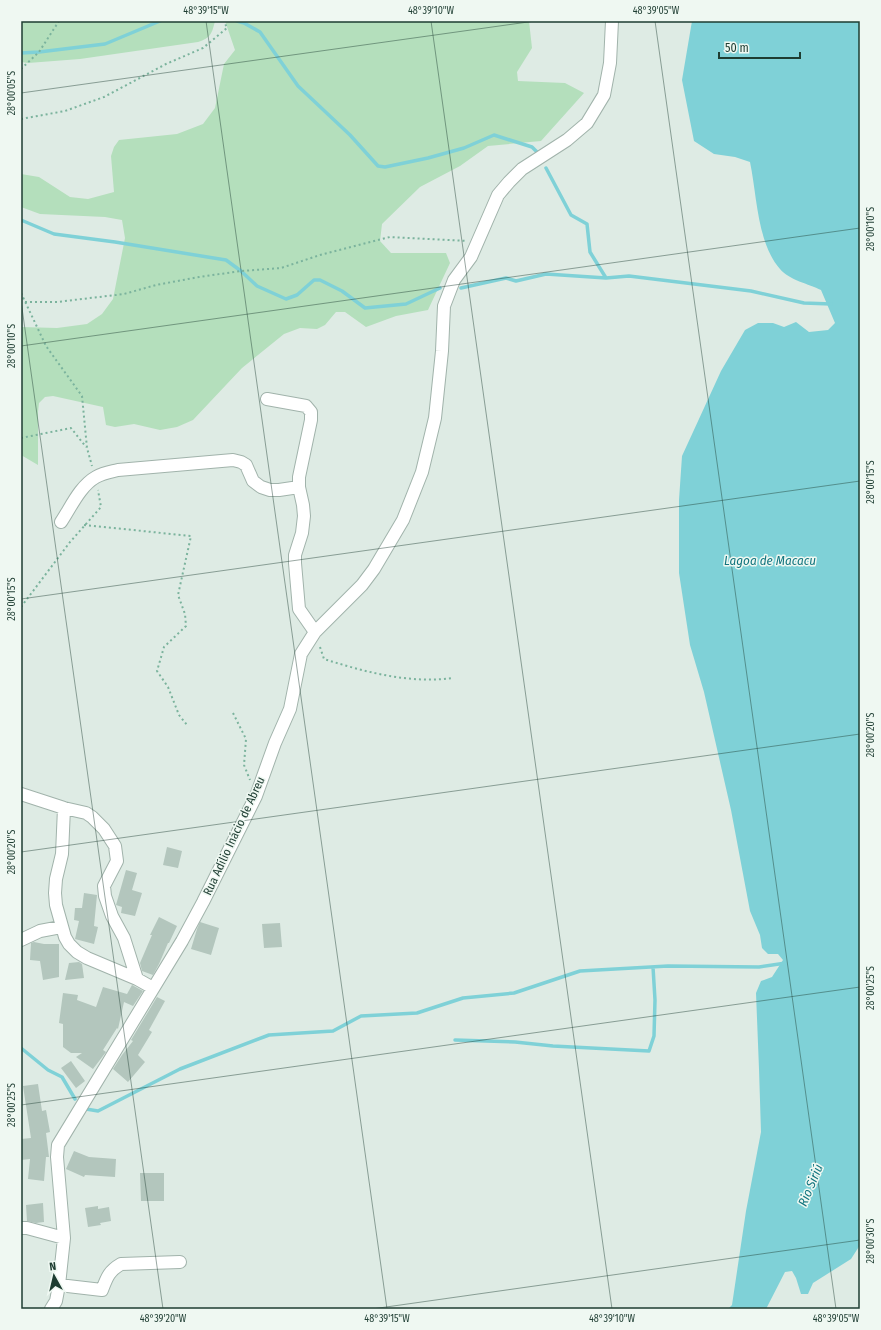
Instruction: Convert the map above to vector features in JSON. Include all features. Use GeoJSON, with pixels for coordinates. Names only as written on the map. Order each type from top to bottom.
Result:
{"type":"FeatureCollection","features":[{"type":"Feature","properties":{"kind":"street","name":"Rua Adílio Inácio de Abreu"},"geometry":{"type":"LineString","coordinates":[[51,1309],[56,1301],[59,1285],[64,1238],[57,1157],[58,1145],[182,941],[256,796],[275,743],[290,709],[301,654],[315,632],[362,585],[377,564],[403,520],[422,472],[436,418],[442,351],[444,306],[454,280],[471,257],[498,195],[509,182],[522,169],[567,140],[587,123],[604,95],[610,63],[612,21]]}},
{"type":"Feature","properties":{"kind":"street"},"geometry":{"type":"LineString","coordinates":[[267,399],[306,406],[310,412],[311,420],[299,477],[299,487],[304,516],[302,534],[295,563],[299,609],[315,632]]}},
{"type":"Feature","properties":{"kind":"street"},"geometry":{"type":"LineString","coordinates":[[61,522],[85,486],[95,478],[105,473],[118,470],[233,460],[246,465],[253,481],[261,487],[274,490],[299,487]]}},
{"type":"Feature","properties":{"kind":"street"},"geometry":{"type":"LineString","coordinates":[[21,794],[64,808],[80,811],[92,817],[104,829],[115,846],[117,861],[104,886],[105,896],[112,916],[124,938],[136,979]]}},
{"type":"Feature","properties":{"kind":"street"},"geometry":{"type":"LineString","coordinates":[[64,808],[62,854],[56,879],[55,893],[56,906],[65,937],[77,952],[87,958],[153,988]]}},
{"type":"Feature","properties":{"kind":"street"},"geometry":{"type":"LineString","coordinates":[[21,940],[40,931],[61,926]]}},
{"type":"Feature","properties":{"kind":"street"},"geometry":{"type":"LineString","coordinates":[[21,1228],[27,1228],[64,1238]]}},
{"type":"Feature","properties":{"kind":"street"},"geometry":{"type":"LineString","coordinates":[[59,1285],[102,1290],[112,1269],[121,1264],[180,1262]]}},
{"type":"Feature","properties":{"kind":"path"},"geometry":{"type":"LineString","coordinates":[[21,69],[39,52],[61,21]]}},
{"type":"Feature","properties":{"kind":"path"},"geometry":{"type":"LineString","coordinates":[[21,119],[65,111],[104,97],[166,64],[203,48],[227,28],[224,21]]}},
{"type":"Feature","properties":{"kind":"path"},"geometry":{"type":"LineString","coordinates":[[25,302],[57,302],[124,294],[156,285],[199,277],[241,271],[281,268],[320,255],[390,237],[478,242]]}},
{"type":"Feature","properties":{"kind":"path"},"geometry":{"type":"LineString","coordinates":[[21,294],[46,346],[82,396],[87,448],[101,507],[70,542],[21,607]]}},
{"type":"Feature","properties":{"kind":"path"},"geometry":{"type":"LineString","coordinates":[[21,438],[71,428],[87,448]]}},
{"type":"Feature","properties":{"kind":"path"},"geometry":{"type":"LineString","coordinates":[[84,525],[191,536],[178,595],[185,614],[186,626],[164,647],[157,671],[168,688],[179,715],[187,725]]}},
{"type":"Feature","properties":{"kind":"path"},"geometry":{"type":"LineString","coordinates":[[315,632],[324,659],[360,670],[393,676],[435,681],[453,678]]}},
{"type":"Feature","properties":{"kind":"path"},"geometry":{"type":"LineString","coordinates":[[233,713],[246,739],[244,765],[256,796]]}},
{"type":"Feature","properties":{"kind":"green space"},"geometry":{"type":"Polygon","coordinates":[[[21,21],[215,21],[213,29],[208,37],[198,42],[80,59],[28,63],[21,62],[21,21]]]}},
{"type":"Feature","properties":{"kind":"green space"},"geometry":{"type":"Polygon","coordinates":[[[225,21],[529,21],[532,48],[517,72],[518,81],[565,83],[584,93],[541,141],[488,146],[460,166],[420,187],[382,224],[380,241],[391,253],[446,253],[450,263],[428,310],[396,316],[366,327],[345,312],[336,312],[325,325],[317,329],[300,328],[284,334],[242,368],[193,420],[177,427],[160,430],[134,424],[115,427],[106,425],[103,407],[53,396],[45,397],[39,403],[38,412],[38,465],[21,455],[21,327],[57,328],[87,324],[102,314],[113,299],[125,238],[122,220],[105,217],[40,214],[21,207],[21,174],[39,177],[70,197],[88,199],[114,192],[111,156],[114,147],[119,140],[177,134],[203,124],[215,108],[224,64],[235,50],[225,21]]]}},
{"type":"Feature","properties":{"kind":"water","name":"Lagoa de Macacu"},"geometry":{"type":"Polygon","coordinates":[[[692,21],[860,21],[860,1245],[851,1259],[813,1283],[808,1294],[801,1294],[792,1271],[785,1272],[766,1309],[728,1309],[732,1305],[746,1211],[761,1132],[756,993],[761,981],[772,977],[783,960],[778,954],[768,954],[762,948],[760,935],[750,911],[731,810],[704,692],[690,645],[679,573],[679,500],[682,456],[721,371],[745,330],[758,323],[773,323],[784,327],[796,322],[809,332],[828,330],[835,323],[821,290],[784,273],[772,258],[762,232],[750,162],[735,157],[714,154],[694,141],[682,80],[692,21]]]}},
{"type":"Feature","properties":{"kind":"building"},"geometry":{"type":"Polygon","coordinates":[[[167,847],[182,851],[178,868],[163,865],[167,847]]]}},
{"type":"Feature","properties":{"kind":"building"},"geometry":{"type":"Polygon","coordinates":[[[126,870],[137,873],[132,890],[142,893],[135,916],[121,913],[122,907],[116,905],[126,870]]]}},
{"type":"Feature","properties":{"kind":"building"},"geometry":{"type":"Polygon","coordinates":[[[84,893],[97,895],[94,926],[98,927],[94,944],[75,939],[79,921],[74,920],[75,908],[82,908],[84,893]]]}},
{"type":"Feature","properties":{"kind":"building"},"geometry":{"type":"Polygon","coordinates":[[[159,917],[177,926],[153,975],[142,971],[140,963],[152,935],[150,935],[159,917]]]}},
{"type":"Feature","properties":{"kind":"building"},"geometry":{"type":"Polygon","coordinates":[[[200,922],[219,928],[211,955],[191,949],[200,922]]]}},
{"type":"Feature","properties":{"kind":"building"},"geometry":{"type":"Polygon","coordinates":[[[280,923],[282,947],[264,948],[262,924],[280,923]]]}},
{"type":"Feature","properties":{"kind":"building"},"geometry":{"type":"Polygon","coordinates":[[[31,943],[59,944],[59,977],[43,980],[40,961],[30,960],[31,943]]]}},
{"type":"Feature","properties":{"kind":"building"},"geometry":{"type":"Polygon","coordinates":[[[79,962],[82,964],[84,978],[65,980],[69,963],[79,962]]]}},
{"type":"Feature","properties":{"kind":"building"},"geometry":{"type":"Polygon","coordinates":[[[132,985],[143,991],[133,1006],[124,1002],[118,1029],[117,1028],[103,1050],[106,1052],[93,1069],[76,1057],[82,1053],[71,1053],[63,1047],[63,1024],[59,1023],[63,993],[78,995],[77,1000],[96,1007],[103,987],[127,994],[132,985]]]}},
{"type":"Feature","properties":{"kind":"building"},"geometry":{"type":"Polygon","coordinates":[[[157,997],[165,1001],[149,1030],[152,1032],[138,1055],[145,1062],[128,1082],[113,1069],[133,1041],[131,1040],[157,997]]]}},
{"type":"Feature","properties":{"kind":"building"},"geometry":{"type":"Polygon","coordinates":[[[71,1061],[85,1081],[76,1088],[61,1068],[71,1061]]]}},
{"type":"Feature","properties":{"kind":"building"},"geometry":{"type":"Polygon","coordinates":[[[38,1084],[42,1111],[46,1110],[50,1132],[46,1133],[49,1157],[46,1157],[44,1181],[28,1179],[30,1159],[21,1160],[21,1139],[31,1138],[23,1086],[38,1084]]]}},
{"type":"Feature","properties":{"kind":"building"},"geometry":{"type":"Polygon","coordinates":[[[74,1151],[89,1157],[116,1159],[115,1177],[85,1175],[84,1177],[66,1169],[74,1151]]]}},
{"type":"Feature","properties":{"kind":"building"},"geometry":{"type":"Polygon","coordinates":[[[140,1173],[164,1173],[164,1201],[141,1201],[140,1173]]]}},
{"type":"Feature","properties":{"kind":"building"},"geometry":{"type":"Polygon","coordinates":[[[43,1203],[44,1222],[36,1223],[27,1221],[26,1205],[43,1203]]]}},
{"type":"Feature","properties":{"kind":"building"},"geometry":{"type":"Polygon","coordinates":[[[98,1206],[98,1209],[109,1207],[111,1221],[100,1223],[101,1225],[88,1227],[85,1208],[98,1206]]]}},
{"type":"Feature","properties":{"kind":"waterway"},"geometry":{"type":"LineString","coordinates":[[21,53],[105,44],[160,21]]}},
{"type":"Feature","properties":{"kind":"waterway"},"geometry":{"type":"LineString","coordinates":[[237,21],[244,23],[260,32],[298,86],[350,135],[378,166],[385,167],[428,158],[464,148],[494,135],[532,147],[537,152]]}},
{"type":"Feature","properties":{"kind":"waterway"},"geometry":{"type":"LineString","coordinates":[[546,168],[571,215],[587,224],[590,252],[606,278]]}},
{"type":"Feature","properties":{"kind":"waterway"},"geometry":{"type":"LineString","coordinates":[[21,220],[54,234],[115,242],[226,260],[241,271],[257,286],[286,299],[297,295],[314,280],[320,280],[342,291],[365,308],[406,304],[440,288]]}},
{"type":"Feature","properties":{"kind":"waterway"},"geometry":{"type":"LineString","coordinates":[[461,288],[506,278],[516,281],[546,274],[606,278],[629,276],[751,291],[804,303],[831,304]]}},
{"type":"Feature","properties":{"kind":"waterway"},"geometry":{"type":"LineString","coordinates":[[86,1109],[98,1111],[180,1069],[269,1035],[333,1031],[361,1016],[417,1013],[463,998],[514,993],[580,971],[668,966],[759,967],[786,963]]}},
{"type":"Feature","properties":{"kind":"waterway"},"geometry":{"type":"LineString","coordinates":[[455,1040],[515,1042],[553,1046],[649,1051],[654,1036],[655,1000],[653,967]]}},
{"type":"Feature","properties":{"kind":"waterway"},"geometry":{"type":"LineString","coordinates":[[21,1048],[48,1070],[62,1077],[75,1099]]}},
{"type":"Feature","properties":{"kind":"water label","name":"Rio Siriú"},"geometry":{"type":"Point","coordinates":[810,1185]}}]}
